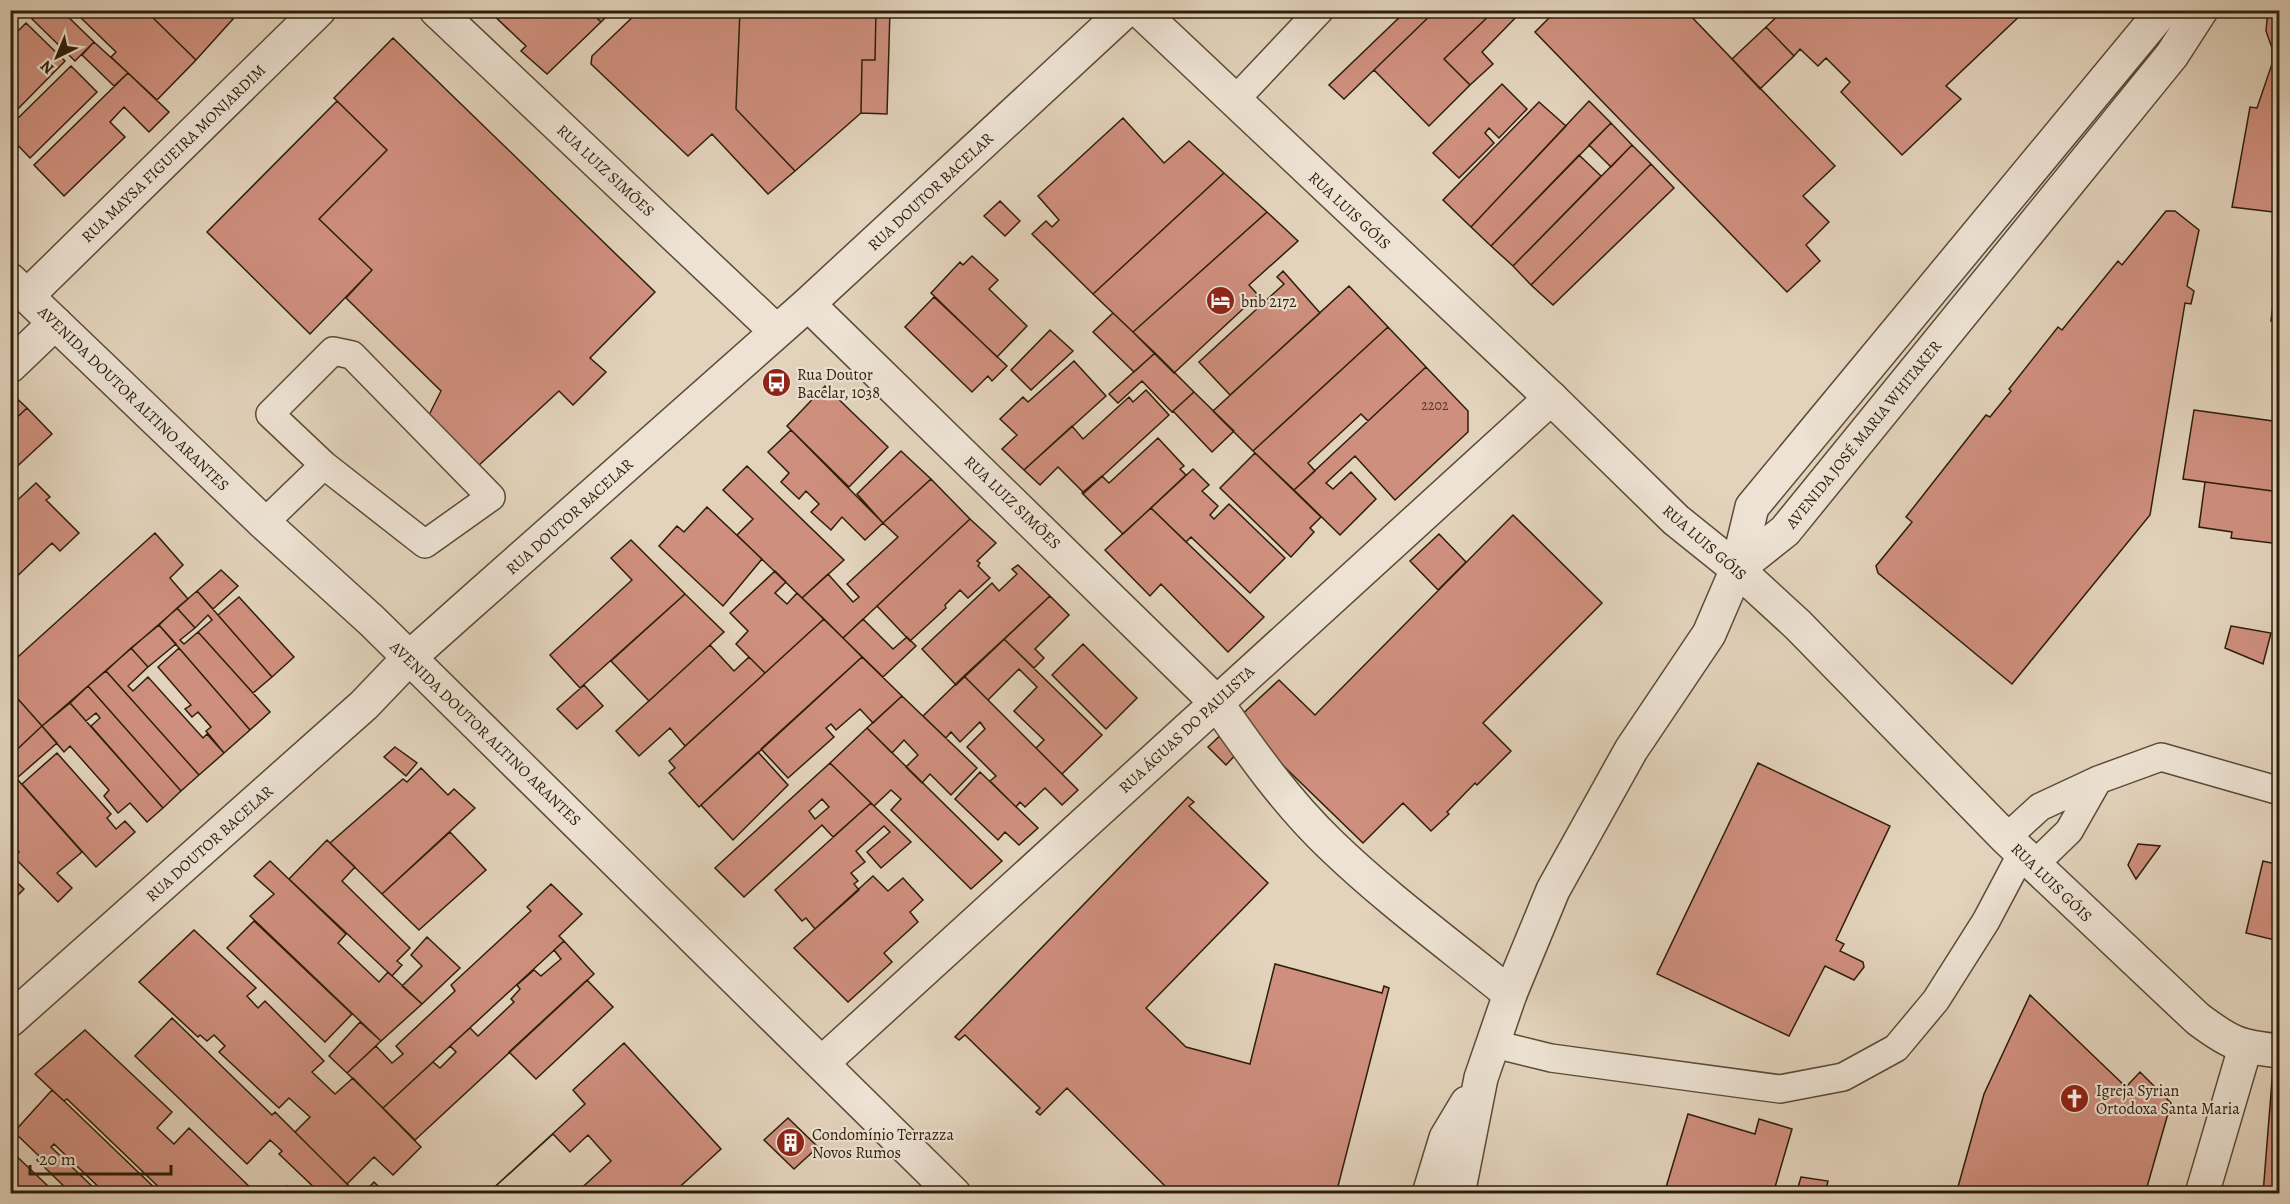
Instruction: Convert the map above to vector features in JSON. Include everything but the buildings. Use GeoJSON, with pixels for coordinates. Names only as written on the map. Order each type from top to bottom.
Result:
{"type":"FeatureCollection","features":[{"type":"Feature","properties":{"kind":"street","name":"RUA MAYSA FIGUEIRA MONJARDIM"},"geometry":{"type":"LineString","coordinates":[[19,288],[319,10]]}},
{"type":"Feature","properties":{"kind":"street","name":"RUA LUIZ SIMÕES"},"geometry":{"type":"LineString","coordinates":[[436,10],[776,331]]}},
{"type":"Feature","properties":{"kind":"street","name":"RUA DOUTOR BACELAR"},"geometry":{"type":"LineString","coordinates":[[10,1020],[364,705],[410,658],[808,304],[1126,10]]}},
{"type":"Feature","properties":{"kind":"street","name":"RUA LUIS GÓIS"},"geometry":{"type":"LineString","coordinates":[[1139,10],[1551,398],[1676,520],[1737,569],[1798,625],[2021,852],[2198,1019],[2227,1041],[2244,1048],[2280,1051]]}},
{"type":"Feature","properties":{"kind":"street"},"geometry":{"type":"LineString","coordinates":[[1737,569],[1752,507],[2163,10]]}},
{"type":"Feature","properties":{"kind":"street","name":"AVENIDA JOSÉ MARIA WHITAKER"},"geometry":{"type":"LineString","coordinates":[[1429,1194],[1446,1138],[1481,1078],[1510,994],[1552,890],[1631,750],[1709,634],[1737,569],[1785,531],[2172,55],[2201,10]]}},
{"type":"Feature","properties":{"kind":"street","name":"AVENIDA DOUTOR ALTINO ARANTES"},"geometry":{"type":"LineString","coordinates":[[19,288],[264,523],[410,658],[823,1062],[954,1194]]}},
{"type":"Feature","properties":{"kind":"street","name":"RUA LUIZ SIMÕES"},"geometry":{"type":"LineString","coordinates":[[808,304],[1216,702],[1269,777],[1330,844],[1427,930],[1510,994]]}},
{"type":"Feature","properties":{"kind":"street"},"geometry":{"type":"LineString","coordinates":[[10,366],[55,323]]}},
{"type":"Feature","properties":{"kind":"street","name":"RUA ÁGUAS DO PAULISTA"},"geometry":{"type":"LineString","coordinates":[[823,1062],[1551,398]]}},
{"type":"Feature","properties":{"kind":"street"},"geometry":{"type":"LineString","coordinates":[[2202,1194],[2244,1048]]}},
{"type":"Feature","properties":{"kind":"street","name":"AVENIDA JOSÉ MARIA WHITAKER"},"geometry":{"type":"LineString","coordinates":[[1458,1194],[1481,1078]]}},
{"type":"Feature","properties":{"kind":"lane"},"geometry":{"type":"LineString","coordinates":[[1234,101],[1320,10]]}},
{"type":"Feature","properties":{"kind":"lane"},"geometry":{"type":"LineString","coordinates":[[333,351],[352,355],[490,497],[425,544],[324,465],[270,414],[333,351]]}},
{"type":"Feature","properties":{"kind":"lane"},"geometry":{"type":"LineString","coordinates":[[264,523],[324,465]]}},
{"type":"Feature","properties":{"kind":"lane"},"geometry":{"type":"LineString","coordinates":[[1494,1044],[1551,1058],[1780,1089],[1843,1077],[1896,1048],[1936,1000],[1986,921],[2021,852],[2040,807],[2098,780],[2161,757],[2280,791]]}},
{"type":"Feature","properties":{"kind":"lane"},"geometry":{"type":"LineString","coordinates":[[2021,852],[2069,831],[2098,780]]}},
{"type":"Feature","properties":{"kind":"place","name":"bnb 2172"},"geometry":{"type":"Point","coordinates":[1220,301]}},
{"type":"Feature","properties":{"kind":"place","name":"Rua Doutor Bacelar, 1038"},"geometry":{"type":"Point","coordinates":[776,383]}},
{"type":"Feature","properties":{"kind":"place","name":"Igreja Syrian Ortodoxa Santa Maria"},"geometry":{"type":"Point","coordinates":[2075,1099]}},
{"type":"Feature","properties":{"kind":"place","name":"Condomínio Terrazza Novos Rumos"},"geometry":{"type":"Point","coordinates":[791,1143]}}]}
